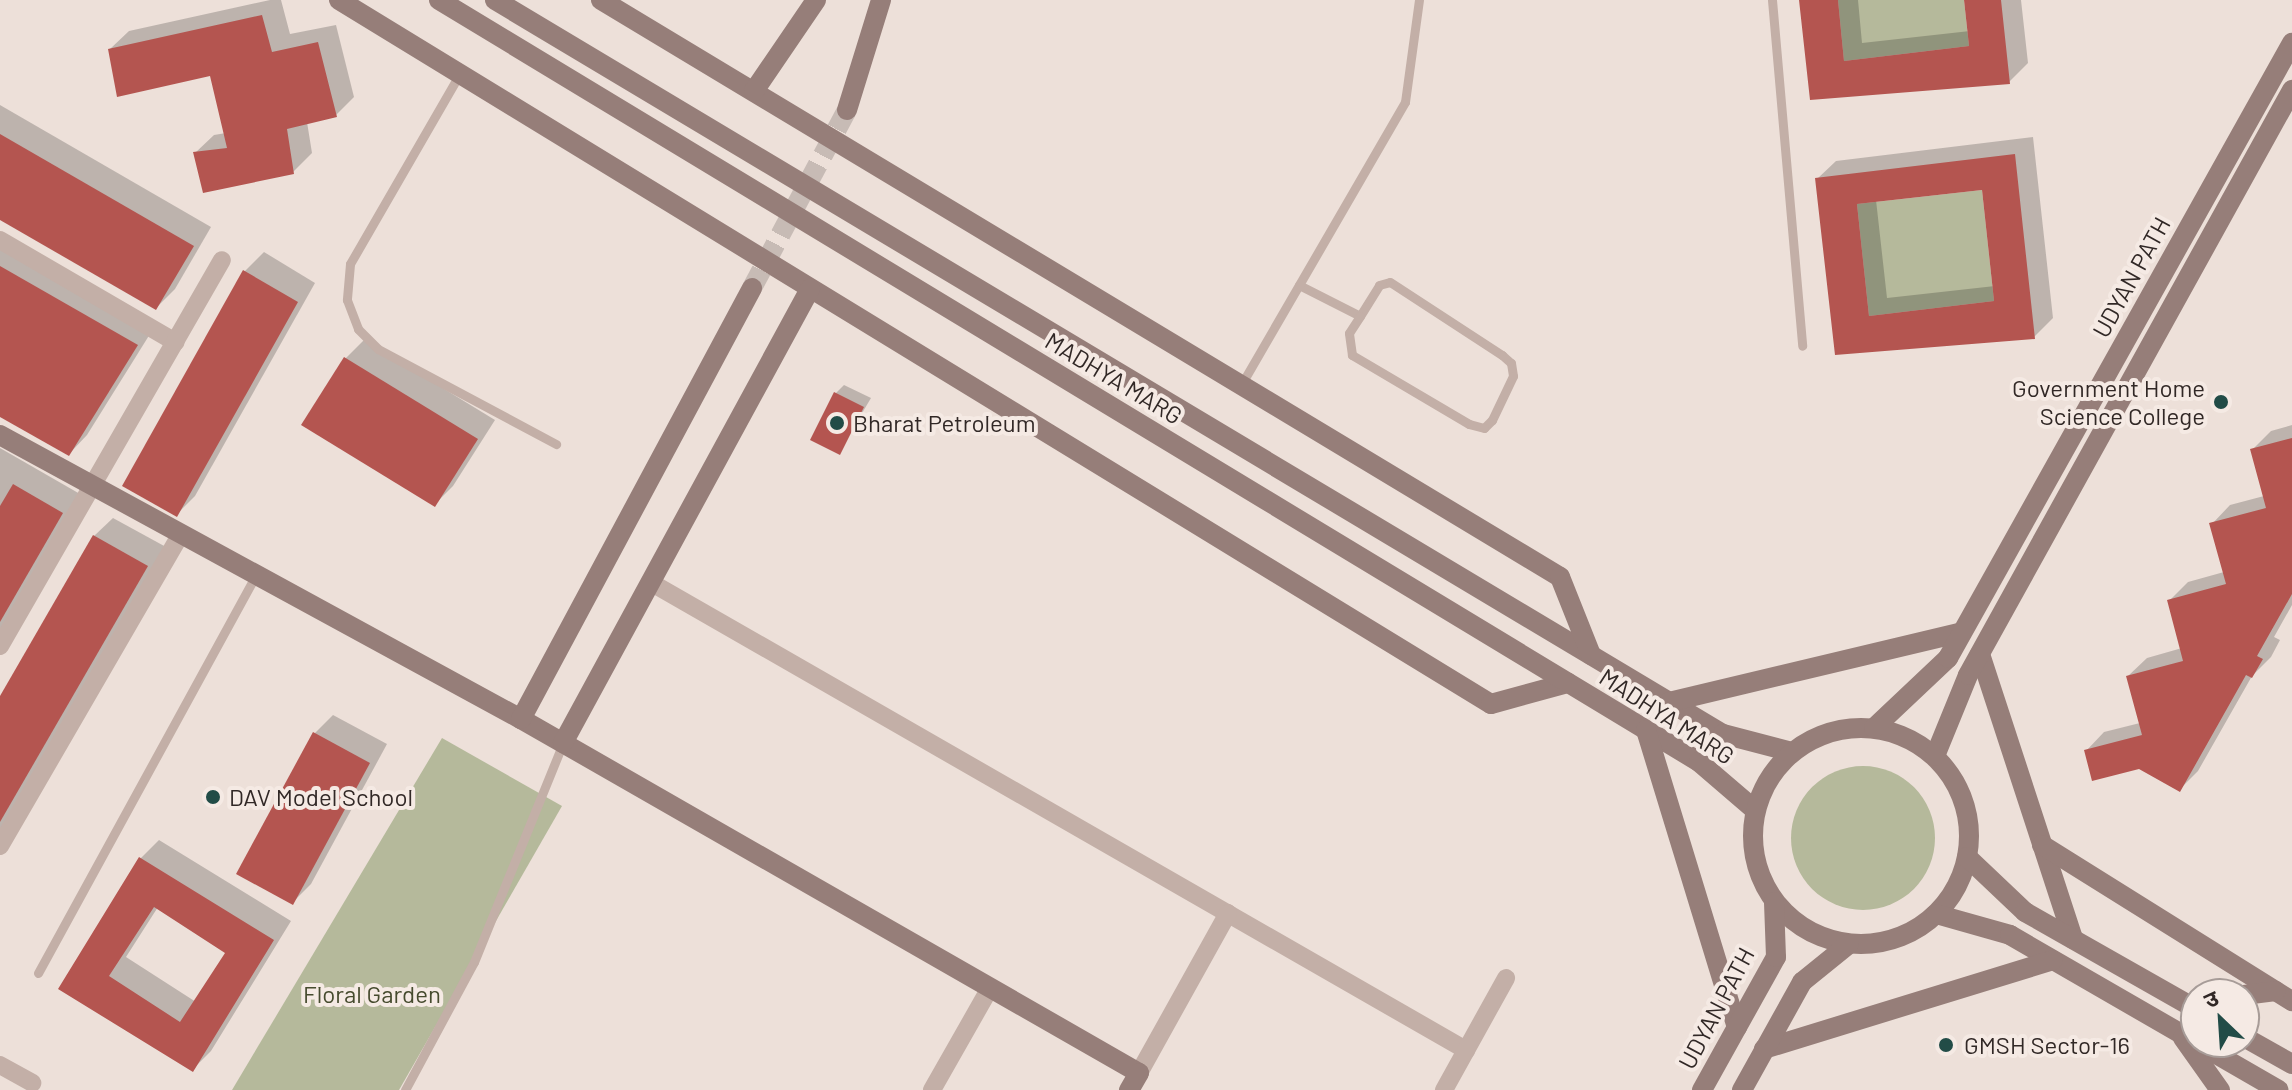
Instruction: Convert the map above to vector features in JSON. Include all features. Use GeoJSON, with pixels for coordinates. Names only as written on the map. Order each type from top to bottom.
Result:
{"type":"FeatureCollection","features":[{"type":"Feature","properties":{"kind":"main road"},"geometry":{"type":"LineString","coordinates":[[339,0],[1491,704],[1568,683]]}},
{"type":"Feature","properties":{"kind":"main road","name":"MADHYA MARG"},"geometry":{"type":"LineString","coordinates":[[439,0],[1699,762],[1755,810]]}},
{"type":"Feature","properties":{"kind":"main road","name":"MADHYA MARG"},"geometry":{"type":"LineString","coordinates":[[495,0],[1723,734],[1792,752]]}},
{"type":"Feature","properties":{"kind":"main road"},"geometry":{"type":"LineString","coordinates":[[601,0],[1560,577],[1591,655]]}},
{"type":"Feature","properties":{"kind":"main road"},"geometry":{"type":"LineString","coordinates":[[754,91],[816,0]]}},
{"type":"Feature","properties":{"kind":"main road"},"geometry":{"type":"LineString","coordinates":[[847,110],[881,0]]}},
{"type":"Feature","properties":{"kind":"main road","name":"UDYAN PATH"},"geometry":{"type":"LineString","coordinates":[[1874,728],[1948,658],[2292,43]]}},
{"type":"Feature","properties":{"kind":"main road","name":"UDYAN PATH"},"geometry":{"type":"LineString","coordinates":[[1935,756],[1980,654],[2292,90]]}},
{"type":"Feature","properties":{"kind":"main road"},"geometry":{"type":"LineString","coordinates":[[521,719],[752,288]]}},
{"type":"Feature","properties":{"kind":"main road"},"geometry":{"type":"LineString","coordinates":[[563,743],[810,289]]}},
{"type":"Feature","properties":{"kind":"main road"},"geometry":{"type":"LineString","coordinates":[[0,435],[91,488],[521,719],[990,988],[1134,1081]]}},
{"type":"Feature","properties":{"kind":"main road"},"geometry":{"type":"LineString","coordinates":[[1669,702],[1962,632]]}},
{"type":"Feature","properties":{"kind":"main road"},"geometry":{"type":"LineString","coordinates":[[1980,654],[2073,939]]}},
{"type":"Feature","properties":{"kind":"main road"},"geometry":{"type":"LineString","coordinates":[[1742,1090],[1802,982],[1849,944],[1899,937],[1936,914],[1949,899],[1967,857],[1967,812],[1955,781],[1935,756],[1892,732],[1874,728],[1826,733],[1792,752],[1772,772],[1755,810],[1752,843],[1774,902],[1790,918],[1849,944]]}},
{"type":"Feature","properties":{"kind":"main road"},"geometry":{"type":"LineString","coordinates":[[1646,730],[1737,1027]]}},
{"type":"Feature","properties":{"kind":"main road"},"geometry":{"type":"LineString","coordinates":[[2042,845],[2284,996]]}},
{"type":"Feature","properties":{"kind":"main road"},"geometry":{"type":"LineString","coordinates":[[1967,857],[2025,912],[2180,997]]}},
{"type":"Feature","properties":{"kind":"main road","name":"UDYAN PATH"},"geometry":{"type":"LineString","coordinates":[[1702,1090],[1776,957],[1774,902]]}},
{"type":"Feature","properties":{"kind":"main road"},"geometry":{"type":"LineString","coordinates":[[1936,914],[2010,935],[2279,1090]]}},
{"type":"Feature","properties":{"kind":"main road"},"geometry":{"type":"LineString","coordinates":[[1764,1049],[2053,960]]}},
{"type":"Feature","properties":{"kind":"main road"},"geometry":{"type":"LineString","coordinates":[[2260,995],[2284,996]]}},
{"type":"Feature","properties":{"kind":"main road"},"geometry":{"type":"LineString","coordinates":[[2179,1032],[2220,1090]]}},
{"type":"Feature","properties":{"kind":"main road"},"geometry":{"type":"LineString","coordinates":[[2260,1046],[2292,1064]]}},
{"type":"Feature","properties":{"kind":"street"},"geometry":{"type":"LineString","coordinates":[[0,240],[175,342]]}},
{"type":"Feature","properties":{"kind":"street"},"geometry":{"type":"LineString","coordinates":[[0,646],[222,260]]}},
{"type":"Feature","properties":{"kind":"street"},"geometry":{"type":"LineString","coordinates":[[0,846],[180,536]]}},
{"type":"Feature","properties":{"kind":"street"},"geometry":{"type":"LineString","coordinates":[[650,582],[1466,1050]]}},
{"type":"Feature","properties":{"kind":"street"},"geometry":{"type":"LineString","coordinates":[[1134,1081],[1228,913]]}},
{"type":"Feature","properties":{"kind":"street"},"geometry":{"type":"LineString","coordinates":[[1444,1090],[1506,978]]}},
{"type":"Feature","properties":{"kind":"street"},"geometry":{"type":"LineString","coordinates":[[932,1090],[990,988]]}},
{"type":"Feature","properties":{"kind":"street"},"geometry":{"type":"LineString","coordinates":[[0,1065],[32,1083]]}},
{"type":"Feature","properties":{"kind":"lane"},"geometry":{"type":"LineString","coordinates":[[1241,385],[1405,102],[1419,0]]}},
{"type":"Feature","properties":{"kind":"lane"},"geometry":{"type":"LineString","coordinates":[[1772,0],[1802,346]]}},
{"type":"Feature","properties":{"kind":"lane"},"geometry":{"type":"LineString","coordinates":[[459,75],[350,264],[347,300],[358,329],[378,349],[556,444]]}},
{"type":"Feature","properties":{"kind":"lane"},"geometry":{"type":"LineString","coordinates":[[1390,282],[1502,355],[1511,363],[1513,376],[1492,420],[1484,428],[1469,424],[1352,355],[1349,333],[1360,316],[1379,285],[1390,282]]}},
{"type":"Feature","properties":{"kind":"lane"},"geometry":{"type":"LineString","coordinates":[[1299,285],[1360,316]]}},
{"type":"Feature","properties":{"kind":"lane"},"geometry":{"type":"LineString","coordinates":[[38,973],[255,576]]}},
{"type":"Feature","properties":{"kind":"lane"},"geometry":{"type":"LineString","coordinates":[[405,1090],[474,962],[563,743]]}},
{"type":"Feature","properties":{"kind":"green space"},"geometry":{"type":"Polygon","coordinates":[[[1838,0],[1964,0],[1969,46],[1844,61],[1838,0]]]}},
{"type":"Feature","properties":{"kind":"green space"},"geometry":{"type":"Polygon","coordinates":[[[1982,190],[1994,301],[1869,316],[1857,204],[1982,190]]]}},
{"type":"Feature","properties":{"kind":"green space","name":"Floral Garden"},"geometry":{"type":"Polygon","coordinates":[[[442,738],[562,806],[399,1090],[232,1090],[442,738]]]}},
{"type":"Feature","properties":{"kind":"green space"},"geometry":{"type":"Polygon","coordinates":[[[1863,766],[1890,772],[1914,787],[1929,811],[1935,838],[1929,865],[1914,889],[1890,904],[1863,910],[1836,904],[1812,889],[1797,865],[1791,838],[1797,811],[1812,787],[1836,772],[1863,766]]]}},
{"type":"Feature","properties":{"kind":"building"},"geometry":{"type":"Polygon","coordinates":[[[1799,0],[1838,0],[1844,61],[1969,46],[1964,0],[2001,0],[2010,84],[1810,100],[1799,0]]]}},
{"type":"Feature","properties":{"kind":"building"},"geometry":{"type":"Polygon","coordinates":[[[262,15],[272,52],[318,42],[337,117],[287,129],[294,174],[203,193],[193,152],[227,148],[210,76],[117,97],[108,49],[262,15]]]}},
{"type":"Feature","properties":{"kind":"building"},"geometry":{"type":"Polygon","coordinates":[[[0,134],[194,246],[156,310],[0,220],[0,134]]]}},
{"type":"Feature","properties":{"kind":"building"},"geometry":{"type":"Polygon","coordinates":[[[2015,154],[2035,339],[1835,355],[1815,178],[2015,154]],[[1982,190],[1857,204],[1869,316],[1994,301],[1982,190]]]}},
{"type":"Feature","properties":{"kind":"building"},"geometry":{"type":"Polygon","coordinates":[[[0,266],[138,345],[69,456],[0,417],[0,266]]]}},
{"type":"Feature","properties":{"kind":"building"},"geometry":{"type":"Polygon","coordinates":[[[243,270],[298,302],[177,517],[122,486],[243,270]]]}},
{"type":"Feature","properties":{"kind":"building"},"geometry":{"type":"Polygon","coordinates":[[[344,357],[478,439],[435,507],[301,425],[344,357]]]}},
{"type":"Feature","properties":{"kind":"building","name":"Bharat Petroleum"},"geometry":{"type":"Polygon","coordinates":[[[834,392],[864,407],[840,455],[810,440],[834,392]]]}},
{"type":"Feature","properties":{"kind":"building"},"geometry":{"type":"Polygon","coordinates":[[[2292,438],[2292,594],[2257,656],[2263,659],[2252,678],[2246,675],[2180,792],[2139,769],[2092,781],[2084,750],[2142,735],[2126,676],[2183,661],[2167,600],[2226,584],[2209,523],[2266,508],[2250,449],[2292,438]]]}},
{"type":"Feature","properties":{"kind":"building"},"geometry":{"type":"Polygon","coordinates":[[[13,484],[63,513],[0,622],[0,506],[13,484]]]}},
{"type":"Feature","properties":{"kind":"building"},"geometry":{"type":"Polygon","coordinates":[[[93,535],[148,566],[0,822],[0,696],[93,535]]]}},
{"type":"Feature","properties":{"kind":"building"},"geometry":{"type":"Polygon","coordinates":[[[313,732],[370,763],[293,905],[236,874],[313,732]]]}},
{"type":"Feature","properties":{"kind":"building"},"geometry":{"type":"Polygon","coordinates":[[[139,857],[274,940],[193,1072],[58,989],[139,857]],[[154,907],[109,976],[180,1022],[225,953],[154,907]]]}},
{"type":"Feature","properties":{"kind":"tunnel"},"geometry":{"type":"LineString","coordinates":[[752,288],[847,110]]}},
{"type":"Feature","properties":{"kind":"place","name":"Government Home Science College"},"geometry":{"type":"Point","coordinates":[2221,402]}},
{"type":"Feature","properties":{"kind":"place","name":"Bharat Petroleum"},"geometry":{"type":"Point","coordinates":[837,423]}},
{"type":"Feature","properties":{"kind":"place","name":"DAV Model School"},"geometry":{"type":"Point","coordinates":[213,797]}},
{"type":"Feature","properties":{"kind":"place","name":"GMSH Sector-16"},"geometry":{"type":"Point","coordinates":[1946,1045]}}]}
